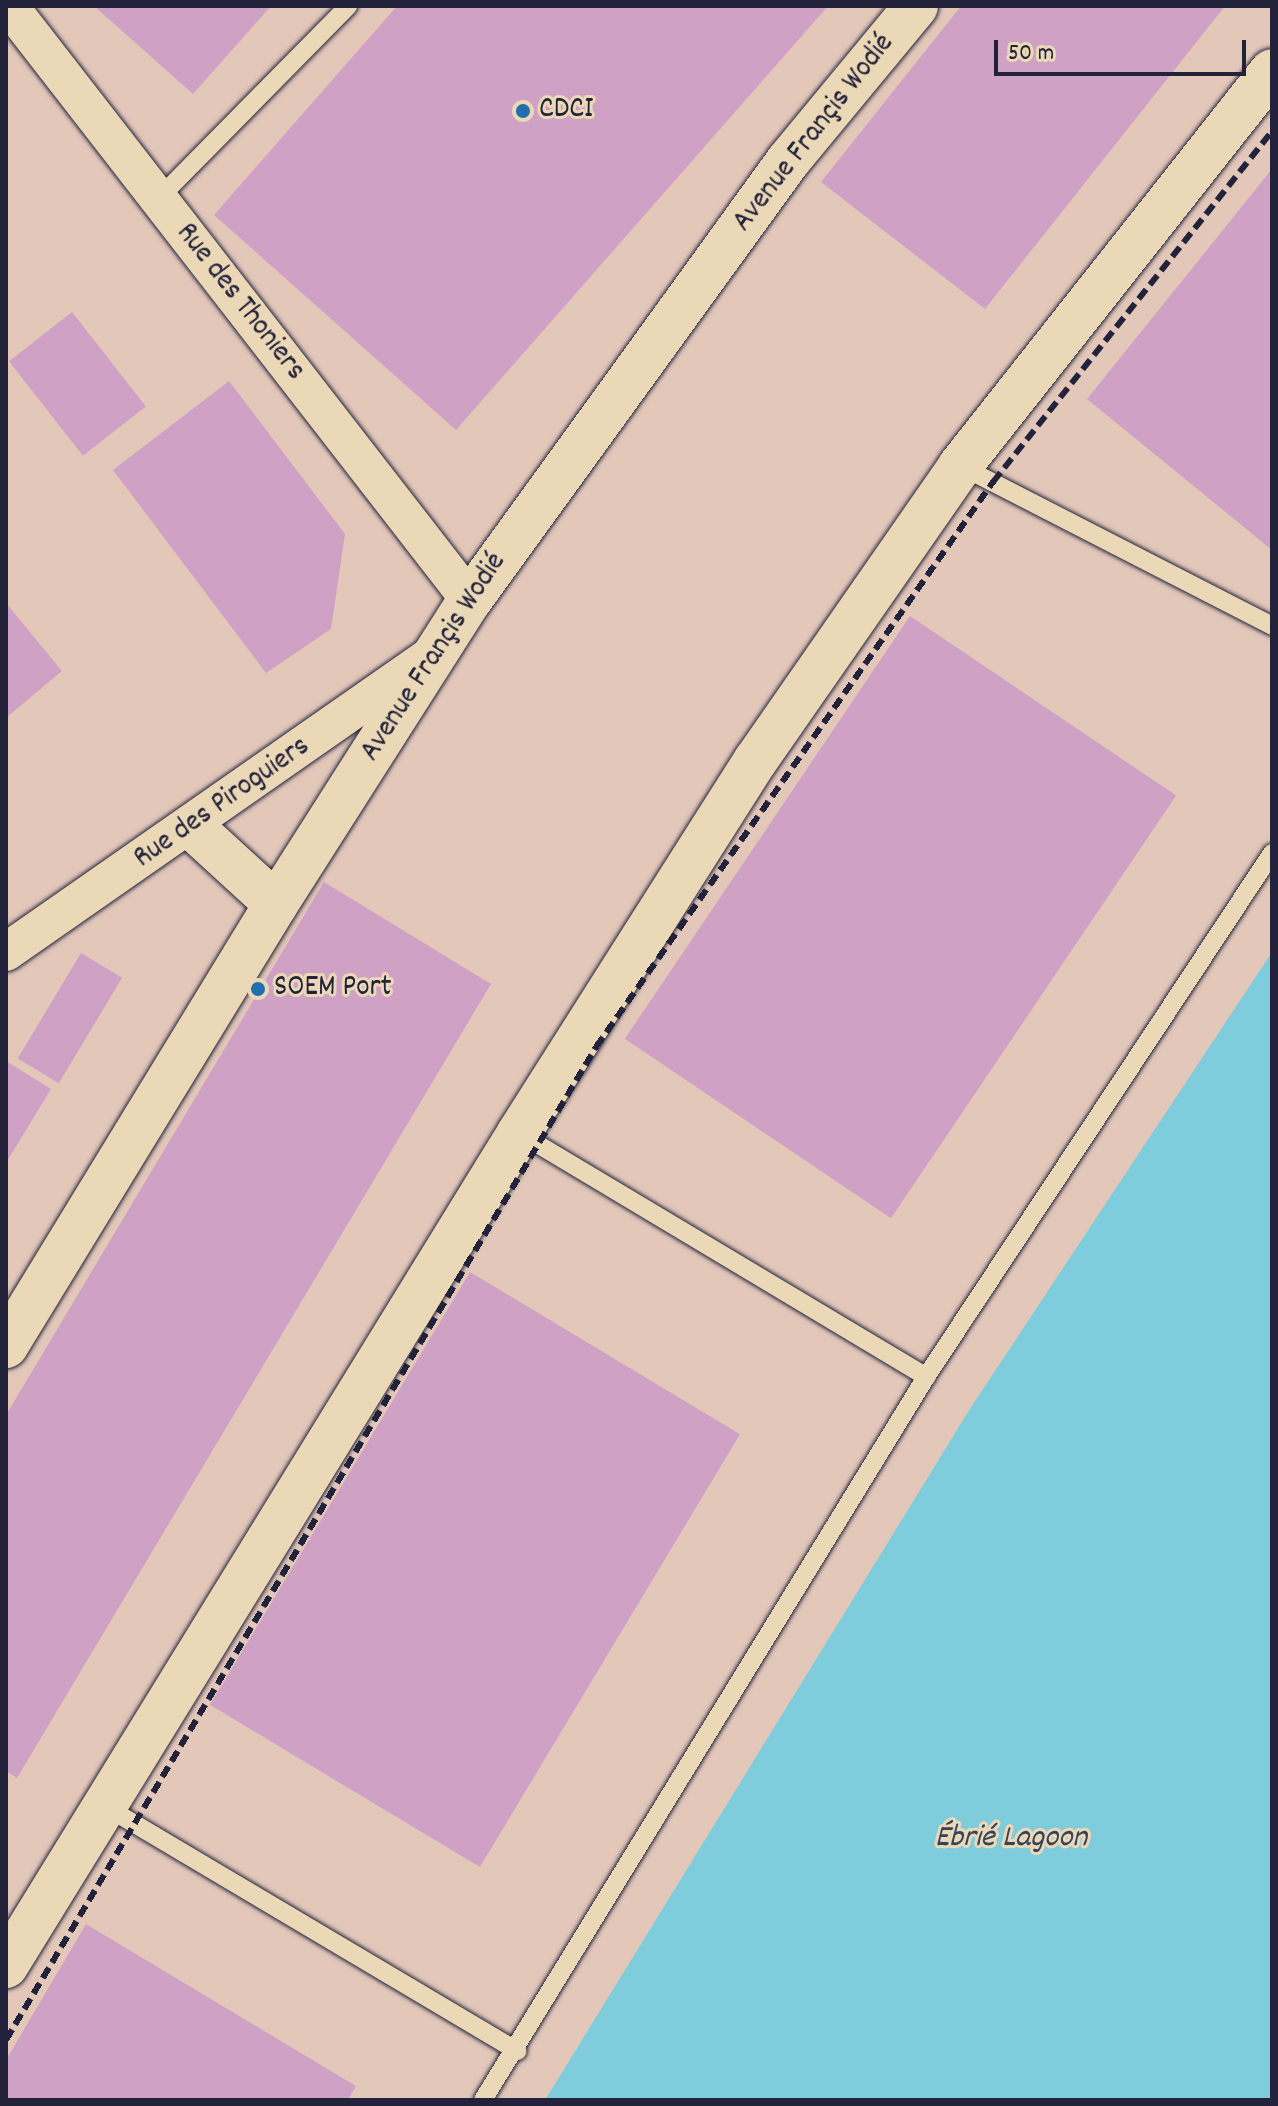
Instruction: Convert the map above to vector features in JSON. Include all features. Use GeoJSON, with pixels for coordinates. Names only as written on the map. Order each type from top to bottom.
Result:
{"type":"FeatureCollection","features":[{"type":"Feature","properties":{"kind":"street","name":"Rue des Thoniers"},"geometry":{"type":"LineString","coordinates":[[9,6],[470,600]]}},
{"type":"Feature","properties":{"kind":"street","name":"Avenue Françis Wodié"},"geometry":{"type":"LineString","coordinates":[[6,1346],[276,904],[470,600],[788,161],[916,6]]}},
{"type":"Feature","properties":{"kind":"street"},"geometry":{"type":"LineString","coordinates":[[6,1966],[102,1804],[519,1133],[756,760],[960,466],[1272,71]]}},
{"type":"Feature","properties":{"kind":"street","name":"Rue des Piroguiers"},"geometry":{"type":"LineString","coordinates":[[6,952],[192,827],[437,651]]}},
{"type":"Feature","properties":{"kind":"street"},"geometry":{"type":"LineString","coordinates":[[192,827],[276,904]]}},
{"type":"Feature","properties":{"kind":"lane"},"geometry":{"type":"LineString","coordinates":[[158,199],[348,6]]}},
{"type":"Feature","properties":{"kind":"lane"},"geometry":{"type":"LineString","coordinates":[[960,466],[1272,626]]}},
{"type":"Feature","properties":{"kind":"lane"},"geometry":{"type":"LineString","coordinates":[[483,2100],[517,2051],[926,1377],[1272,853]]}},
{"type":"Feature","properties":{"kind":"lane"},"geometry":{"type":"LineString","coordinates":[[519,1133],[926,1377]]}},
{"type":"Feature","properties":{"kind":"lane"},"geometry":{"type":"LineString","coordinates":[[102,1804],[517,2051]]}},
{"type":"Feature","properties":{"kind":"shaded area"},"geometry":{"type":"Polygon","coordinates":[[[6,6],[1272,6],[1272,952],[971,1407],[545,2100],[6,2100],[6,6]]]}},
{"type":"Feature","properties":{"kind":"water","name":"Ébrié Lagoon"},"geometry":{"type":"Polygon","coordinates":[[[1272,952],[1272,2100],[545,2100],[971,1407],[1272,952]]]}},
{"type":"Feature","properties":{"kind":"building"},"geometry":{"type":"Polygon","coordinates":[[[94,6],[271,6],[193,94],[94,6]]]}},
{"type":"Feature","properties":{"kind":"building"},"geometry":{"type":"Polygon","coordinates":[[[397,6],[828,6],[456,430],[214,215],[397,6]]]}},
{"type":"Feature","properties":{"kind":"building"},"geometry":{"type":"Polygon","coordinates":[[[961,6],[1225,6],[985,309],[821,182],[961,6]]]}},
{"type":"Feature","properties":{"kind":"building"},"geometry":{"type":"Polygon","coordinates":[[[1272,169],[1272,550],[1087,399],[1272,169]]]}},
{"type":"Feature","properties":{"kind":"building"},"geometry":{"type":"Polygon","coordinates":[[[72,312],[146,407],[83,456],[9,361],[72,312]]]}},
{"type":"Feature","properties":{"kind":"building"},"geometry":{"type":"Polygon","coordinates":[[[229,381],[345,534],[331,629],[266,673],[113,470],[229,381]]]}},
{"type":"Feature","properties":{"kind":"building"},"geometry":{"type":"Polygon","coordinates":[[[6,603],[62,671],[6,718],[6,603]]]}},
{"type":"Feature","properties":{"kind":"building"},"geometry":{"type":"Polygon","coordinates":[[[910,616],[1176,796],[891,1218],[625,1039],[910,616]]]}},
{"type":"Feature","properties":{"kind":"building"},"geometry":{"type":"Polygon","coordinates":[[[324,882],[491,984],[17,1778],[6,1771],[6,1415],[324,882]]]}},
{"type":"Feature","properties":{"kind":"building"},"geometry":{"type":"Polygon","coordinates":[[[81,953],[122,978],[59,1083],[18,1058],[81,953]]]}},
{"type":"Feature","properties":{"kind":"building"},"geometry":{"type":"Polygon","coordinates":[[[6,1061],[51,1089],[6,1163],[6,1061]]]}},
{"type":"Feature","properties":{"kind":"building"},"geometry":{"type":"Polygon","coordinates":[[[470,1272],[740,1434],[480,1867],[210,1705],[470,1272]]]}},
{"type":"Feature","properties":{"kind":"building"},"geometry":{"type":"Polygon","coordinates":[[[86,1924],[356,2086],[348,2100],[6,2100],[6,2060],[86,1924]]]}},
{"type":"Feature","properties":{"kind":"railway"},"geometry":{"type":"LineString","coordinates":[[6,2040],[596,1047],[993,482],[1272,131]]}},
{"type":"Feature","properties":{"kind":"place","name":"CDCI"},"geometry":{"type":"Point","coordinates":[523,111]}},
{"type":"Feature","properties":{"kind":"place","name":"SOEM Port"},"geometry":{"type":"Point","coordinates":[258,989]}}]}
